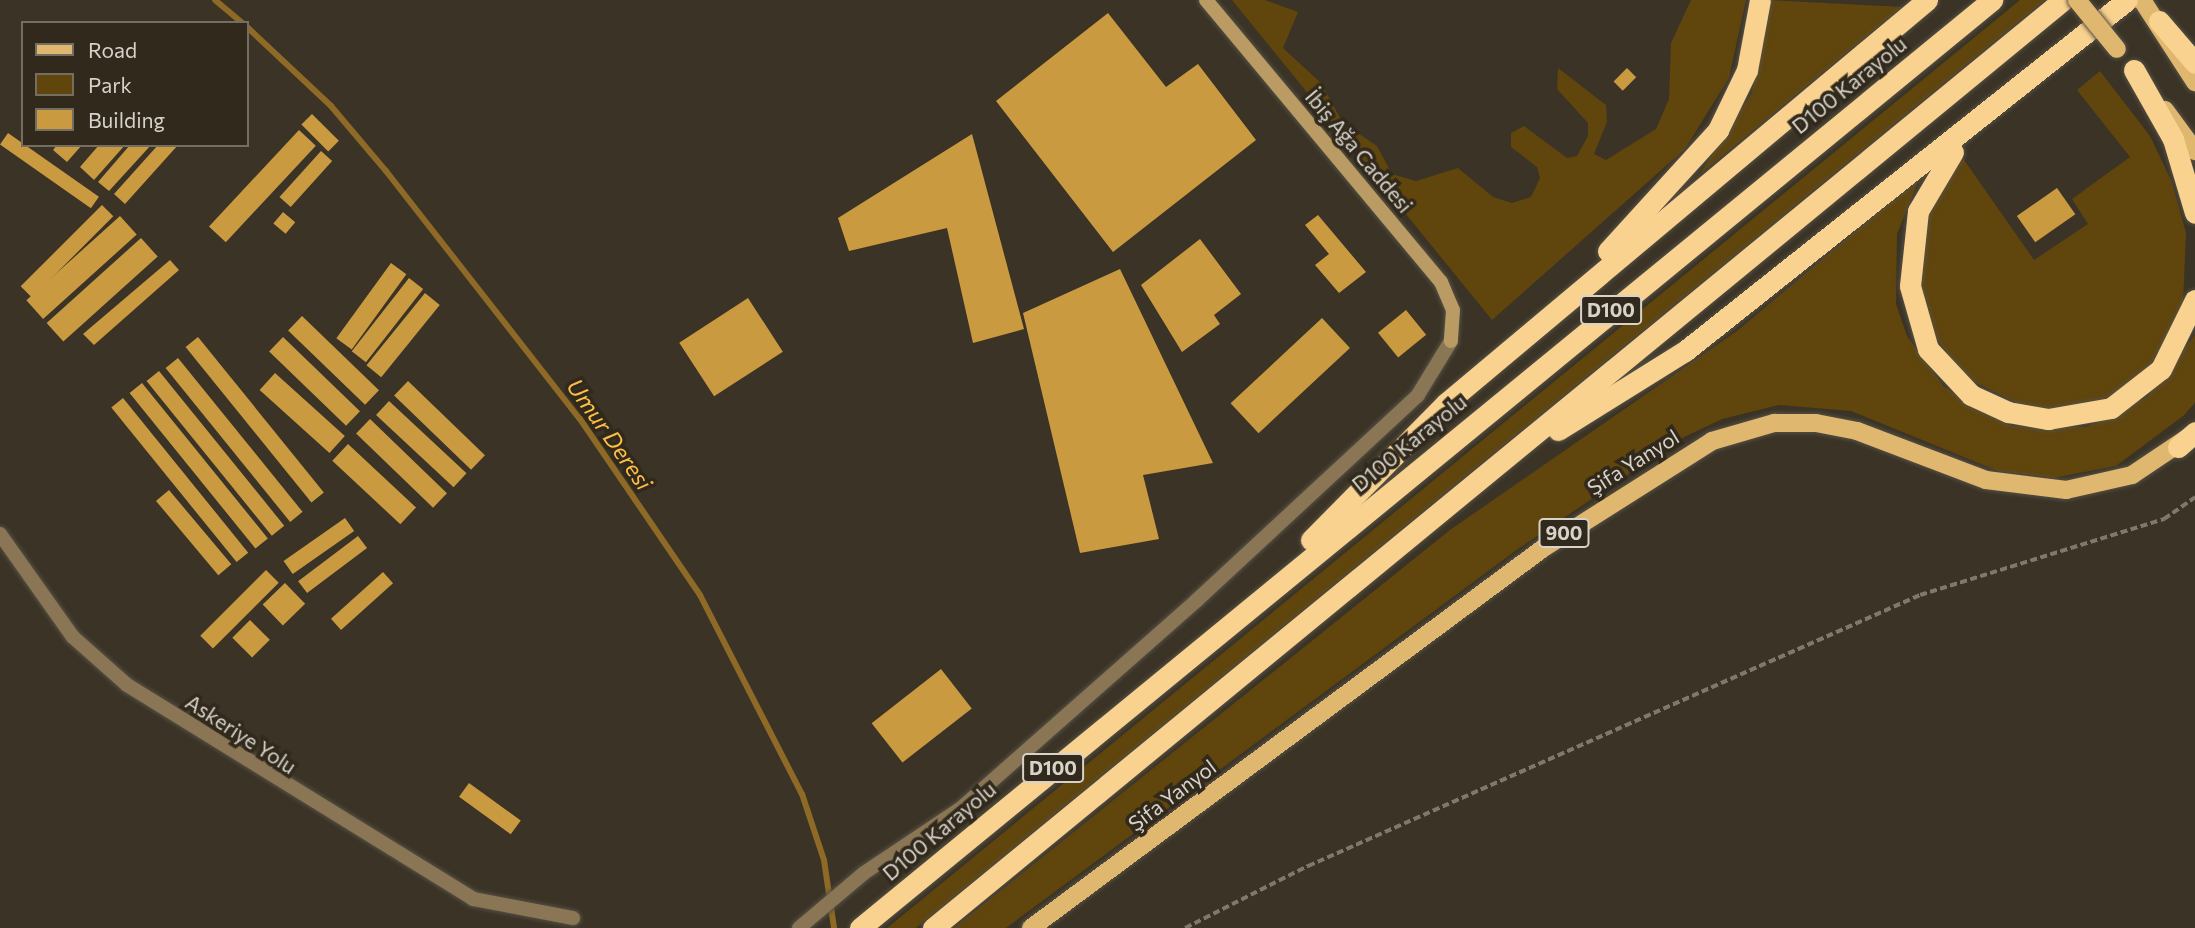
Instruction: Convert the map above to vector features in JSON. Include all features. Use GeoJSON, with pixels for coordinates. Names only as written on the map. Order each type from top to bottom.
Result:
{"type":"FeatureCollection","features":[{"type":"Feature","properties":{"kind":"highway"},"geometry":{"type":"LineString","coordinates":[[1535,329],[1718,130],[1747,69],[1760,0]]}},
{"type":"Feature","properties":{"kind":"highway"},"geometry":{"type":"LineString","coordinates":[[1230,620],[1445,404],[1927,0]]}},
{"type":"Feature","properties":{"kind":"highway","name":"D100 Karayolu"},"geometry":{"type":"LineString","coordinates":[[867,922],[1230,620],[1992,0]]}},
{"type":"Feature","properties":{"kind":"highway","name":"D100"},"geometry":{"type":"LineString","coordinates":[[933,928],[2063,0]]}},
{"type":"Feature","properties":{"kind":"highway"},"geometry":{"type":"LineString","coordinates":[[1491,471],[1685,351],[2006,101],[2127,0]]}},
{"type":"Feature","properties":{"kind":"highway"},"geometry":{"type":"LineString","coordinates":[[2160,21],[2195,63]]}},
{"type":"Feature","properties":{"kind":"highway"},"geometry":{"type":"LineString","coordinates":[[2134,70],[2174,139],[2195,213]]}},
{"type":"Feature","properties":{"kind":"highway"},"geometry":{"type":"LineString","coordinates":[[2006,101],[1937,172],[1912,234],[1913,308],[1941,367],[1971,395],[2008,412],[2048,419],[2090,415],[2130,397],[2161,369],[2195,300]]}},
{"type":"Feature","properties":{"kind":"highway"},"geometry":{"type":"LineString","coordinates":[[2178,447],[2195,429]]}},
{"type":"Feature","properties":{"kind":"main road"},"geometry":{"type":"LineString","coordinates":[[2077,0],[2118,49],[2195,151]]}},
{"type":"Feature","properties":{"kind":"main road"},"geometry":{"type":"LineString","coordinates":[[2143,0],[2160,21],[2195,82]]}},
{"type":"Feature","properties":{"kind":"main road","name":"Şifa Yanyol"},"geometry":{"type":"LineString","coordinates":[[1031,928],[1542,549],[1712,441],[1774,423],[1816,423],[1857,430],[1986,480],[2056,490],[2115,481],[2178,447]]}},
{"type":"Feature","properties":{"kind":"street","name":"İbiş Ağa Caddesi"},"geometry":{"type":"LineString","coordinates":[[799,928],[842,892],[960,809],[1197,600],[1418,395],[1451,341],[1453,310],[1441,282],[1206,0]]}},
{"type":"Feature","properties":{"kind":"street","name":"Askeriye Yolu"},"geometry":{"type":"LineString","coordinates":[[0,534],[73,637],[127,685],[473,899],[508,909],[573,918]]}},
{"type":"Feature","properties":{"kind":"path"},"geometry":{"type":"LineString","coordinates":[[1185,928],[1308,866],[1920,595],[2164,519],[2195,497]]}},
{"type":"Feature","properties":{"kind":"green space"},"geometry":{"type":"Polygon","coordinates":[[[1232,0],[1265,0],[1298,12],[1283,48],[1321,83],[1343,123],[1377,146],[1392,174],[1416,181],[1458,168],[1493,197],[1512,203],[1531,197],[1540,178],[1537,167],[1511,147],[1511,133],[1524,126],[1567,158],[1577,156],[1588,136],[1588,123],[1557,89],[1558,68],[1606,105],[1607,122],[1594,154],[1606,160],[1656,129],[1669,99],[1671,43],[1691,0],[1746,0],[1729,78],[1685,149],[1492,320],[1232,0]]]}},
{"type":"Feature","properties":{"kind":"green space"},"geometry":{"type":"Polygon","coordinates":[[[1769,0],[1902,7],[1699,175],[1752,93],[1769,0]]]}},
{"type":"Feature","properties":{"kind":"green space"},"geometry":{"type":"Polygon","coordinates":[[[2020,0],[2045,0],[916,928],[887,928],[2020,0]]]}},
{"type":"Feature","properties":{"kind":"green space"},"geometry":{"type":"Polygon","coordinates":[[[2100,71],[2150,136],[2172,182],[2186,233],[2183,304],[2149,370],[2105,400],[2045,409],[2017,403],[1965,377],[1931,331],[1919,276],[1925,218],[1962,157],[2034,260],[2088,224],[2072,199],[2130,157],[2077,90],[2100,71]]]}},
{"type":"Feature","properties":{"kind":"green space"},"geometry":{"type":"Polygon","coordinates":[[[1920,177],[1897,234],[1896,304],[1907,336],[1944,387],[2011,426],[2087,427],[2147,397],[2195,335],[2195,403],[2183,416],[2116,466],[2053,478],[1998,471],[1851,411],[1779,405],[1722,419],[1680,439],[1518,549],[1006,928],[954,928],[1450,530],[1737,331],[1920,177]]]}},
{"type":"Feature","properties":{"kind":"building"},"geometry":{"type":"Polygon","coordinates":[[[1108,13],[1166,87],[1198,64],[1256,140],[1113,252],[996,101],[1108,13]]]}},
{"type":"Feature","properties":{"kind":"building"},"geometry":{"type":"Polygon","coordinates":[[[1627,68],[1636,77],[1623,91],[1614,81],[1627,68]]]}},
{"type":"Feature","properties":{"kind":"building"},"geometry":{"type":"Polygon","coordinates":[[[312,114],[339,141],[328,151],[301,125],[312,114]]]}},
{"type":"Feature","properties":{"kind":"building"},"geometry":{"type":"Polygon","coordinates":[[[299,130],[316,146],[226,242],[209,227],[299,130]]]}},
{"type":"Feature","properties":{"kind":"building"},"geometry":{"type":"Polygon","coordinates":[[[8,133],[21,142],[21,147],[28,147],[99,197],[91,208],[0,144],[8,133]]]}},
{"type":"Feature","properties":{"kind":"building"},"geometry":{"type":"Polygon","coordinates":[[[972,134],[1024,329],[973,343],[947,228],[849,251],[838,218],[972,134]]]}},
{"type":"Feature","properties":{"kind":"building"},"geometry":{"type":"Polygon","coordinates":[[[55,147],[80,147],[67,162],[53,150],[55,147]]]}},
{"type":"Feature","properties":{"kind":"building"},"geometry":{"type":"Polygon","coordinates":[[[97,147],[123,147],[94,180],[80,167],[97,147]]]}},
{"type":"Feature","properties":{"kind":"building"},"geometry":{"type":"Polygon","coordinates":[[[128,147],[149,147],[109,191],[98,182],[128,147]]]}},
{"type":"Feature","properties":{"kind":"building"},"geometry":{"type":"Polygon","coordinates":[[[156,147],[176,147],[125,204],[114,194],[156,147]]]}},
{"type":"Feature","properties":{"kind":"building"},"geometry":{"type":"Polygon","coordinates":[[[321,151],[332,161],[291,207],[280,197],[321,151]]]}},
{"type":"Feature","properties":{"kind":"building"},"geometry":{"type":"Polygon","coordinates":[[[2057,188],[2075,214],[2035,242],[2017,216],[2057,188]]]}},
{"type":"Feature","properties":{"kind":"building"},"geometry":{"type":"Polygon","coordinates":[[[102,205],[113,216],[32,298],[21,286],[102,205]]]}},
{"type":"Feature","properties":{"kind":"building"},"geometry":{"type":"Polygon","coordinates":[[[283,212],[295,222],[286,234],[273,223],[283,212]]]}},
{"type":"Feature","properties":{"kind":"building"},"geometry":{"type":"Polygon","coordinates":[[[1318,215],[1366,272],[1339,293],[1315,265],[1329,254],[1305,225],[1318,215]]]}},
{"type":"Feature","properties":{"kind":"building"},"geometry":{"type":"Polygon","coordinates":[[[120,216],[137,235],[43,319],[26,300],[120,216]]]}},
{"type":"Feature","properties":{"kind":"building"},"geometry":{"type":"Polygon","coordinates":[[[141,238],[158,257],[63,342],[47,323],[141,238]]]}},
{"type":"Feature","properties":{"kind":"building"},"geometry":{"type":"Polygon","coordinates":[[[1200,239],[1241,294],[1214,315],[1220,324],[1182,352],[1141,285],[1200,239]]]}},
{"type":"Feature","properties":{"kind":"building"},"geometry":{"type":"Polygon","coordinates":[[[170,260],[179,270],[94,345],[83,334],[170,260]]]}},
{"type":"Feature","properties":{"kind":"building"},"geometry":{"type":"Polygon","coordinates":[[[391,263],[406,274],[352,349],[336,338],[391,263]]]}},
{"type":"Feature","properties":{"kind":"building"},"geometry":{"type":"Polygon","coordinates":[[[1120,269],[1213,463],[1143,475],[1159,539],[1080,553],[1023,313],[1120,269]]]}},
{"type":"Feature","properties":{"kind":"building"},"geometry":{"type":"Polygon","coordinates":[[[409,278],[423,289],[366,362],[352,351],[409,278]]]}},
{"type":"Feature","properties":{"kind":"building"},"geometry":{"type":"Polygon","coordinates":[[[425,293],[440,305],[381,377],[366,365],[425,293]]]}},
{"type":"Feature","properties":{"kind":"building"},"geometry":{"type":"Polygon","coordinates":[[[748,298],[783,352],[714,396],[679,343],[748,298]]]}},
{"type":"Feature","properties":{"kind":"building"},"geometry":{"type":"Polygon","coordinates":[[[1406,310],[1426,335],[1398,358],[1378,333],[1406,310]]]}},
{"type":"Feature","properties":{"kind":"building"},"geometry":{"type":"Polygon","coordinates":[[[302,316],[379,390],[365,405],[288,330],[302,316]]]}},
{"type":"Feature","properties":{"kind":"building"},"geometry":{"type":"Polygon","coordinates":[[[1322,318],[1350,348],[1259,433],[1231,403],[1322,318]]]}},
{"type":"Feature","properties":{"kind":"building"},"geometry":{"type":"Polygon","coordinates":[[[198,337],[324,492],[311,502],[186,347],[198,337]]]}},
{"type":"Feature","properties":{"kind":"building"},"geometry":{"type":"Polygon","coordinates":[[[283,337],[360,411],[346,426],[269,351],[283,337]]]}},
{"type":"Feature","properties":{"kind":"building"},"geometry":{"type":"Polygon","coordinates":[[[178,358],[303,512],[290,522],[166,368],[178,358]]]}},
{"type":"Feature","properties":{"kind":"building"},"geometry":{"type":"Polygon","coordinates":[[[159,371],[284,526],[272,536],[147,381],[159,371]]]}},
{"type":"Feature","properties":{"kind":"building"},"geometry":{"type":"Polygon","coordinates":[[[275,373],[345,436],[329,453],[260,390],[275,373]]]}},
{"type":"Feature","properties":{"kind":"building"},"geometry":{"type":"Polygon","coordinates":[[[408,381],[485,455],[471,470],[394,395],[408,381]]]}},
{"type":"Feature","properties":{"kind":"building"},"geometry":{"type":"Polygon","coordinates":[[[142,383],[268,538],[255,548],[130,393],[142,383]]]}},
{"type":"Feature","properties":{"kind":"building"},"geometry":{"type":"Polygon","coordinates":[[[123,398],[248,553],[237,562],[111,407],[123,398]]]}},
{"type":"Feature","properties":{"kind":"building"},"geometry":{"type":"Polygon","coordinates":[[[389,401],[467,473],[454,487],[376,415],[389,401]]]}},
{"type":"Feature","properties":{"kind":"building"},"geometry":{"type":"Polygon","coordinates":[[[370,419],[447,493],[433,508],[356,433],[370,419]]]}},
{"type":"Feature","properties":{"kind":"building"},"geometry":{"type":"Polygon","coordinates":[[[348,444],[416,507],[400,524],[332,461],[348,444]]]}},
{"type":"Feature","properties":{"kind":"building"},"geometry":{"type":"Polygon","coordinates":[[[169,490],[231,564],[218,575],[156,501],[169,490]]]}},
{"type":"Feature","properties":{"kind":"building"},"geometry":{"type":"Polygon","coordinates":[[[345,518],[354,531],[293,574],[284,561],[345,518]]]}},
{"type":"Feature","properties":{"kind":"building"},"geometry":{"type":"Polygon","coordinates":[[[358,536],[367,548],[307,593],[298,581],[358,536]]]}},
{"type":"Feature","properties":{"kind":"building"},"geometry":{"type":"Polygon","coordinates":[[[266,570],[279,583],[213,648],[200,636],[266,570]]]}},
{"type":"Feature","properties":{"kind":"building"},"geometry":{"type":"Polygon","coordinates":[[[383,572],[393,583],[341,630],[331,619],[383,572]]]}},
{"type":"Feature","properties":{"kind":"building"},"geometry":{"type":"Polygon","coordinates":[[[285,583],[305,604],[283,625],[263,605],[285,583]]]}},
{"type":"Feature","properties":{"kind":"building"},"geometry":{"type":"Polygon","coordinates":[[[250,620],[270,640],[252,657],[232,638],[250,620]]]}},
{"type":"Feature","properties":{"kind":"building"},"geometry":{"type":"Polygon","coordinates":[[[941,669],[972,708],[902,763],[872,723],[941,669]]]}},
{"type":"Feature","properties":{"kind":"building"},"geometry":{"type":"Polygon","coordinates":[[[469,783],[521,821],[511,834],[459,797],[469,783]]]}},
{"type":"Feature","properties":{"kind":"waterway","name":"Umur Deresi"},"geometry":{"type":"LineString","coordinates":[[215,0],[240,21]]}},
{"type":"Feature","properties":{"kind":"waterway","name":"Umur Deresi"},"geometry":{"type":"LineString","coordinates":[[248,28],[331,106],[386,171],[580,419],[700,595],[802,794],[824,860],[834,928]]}}]}
